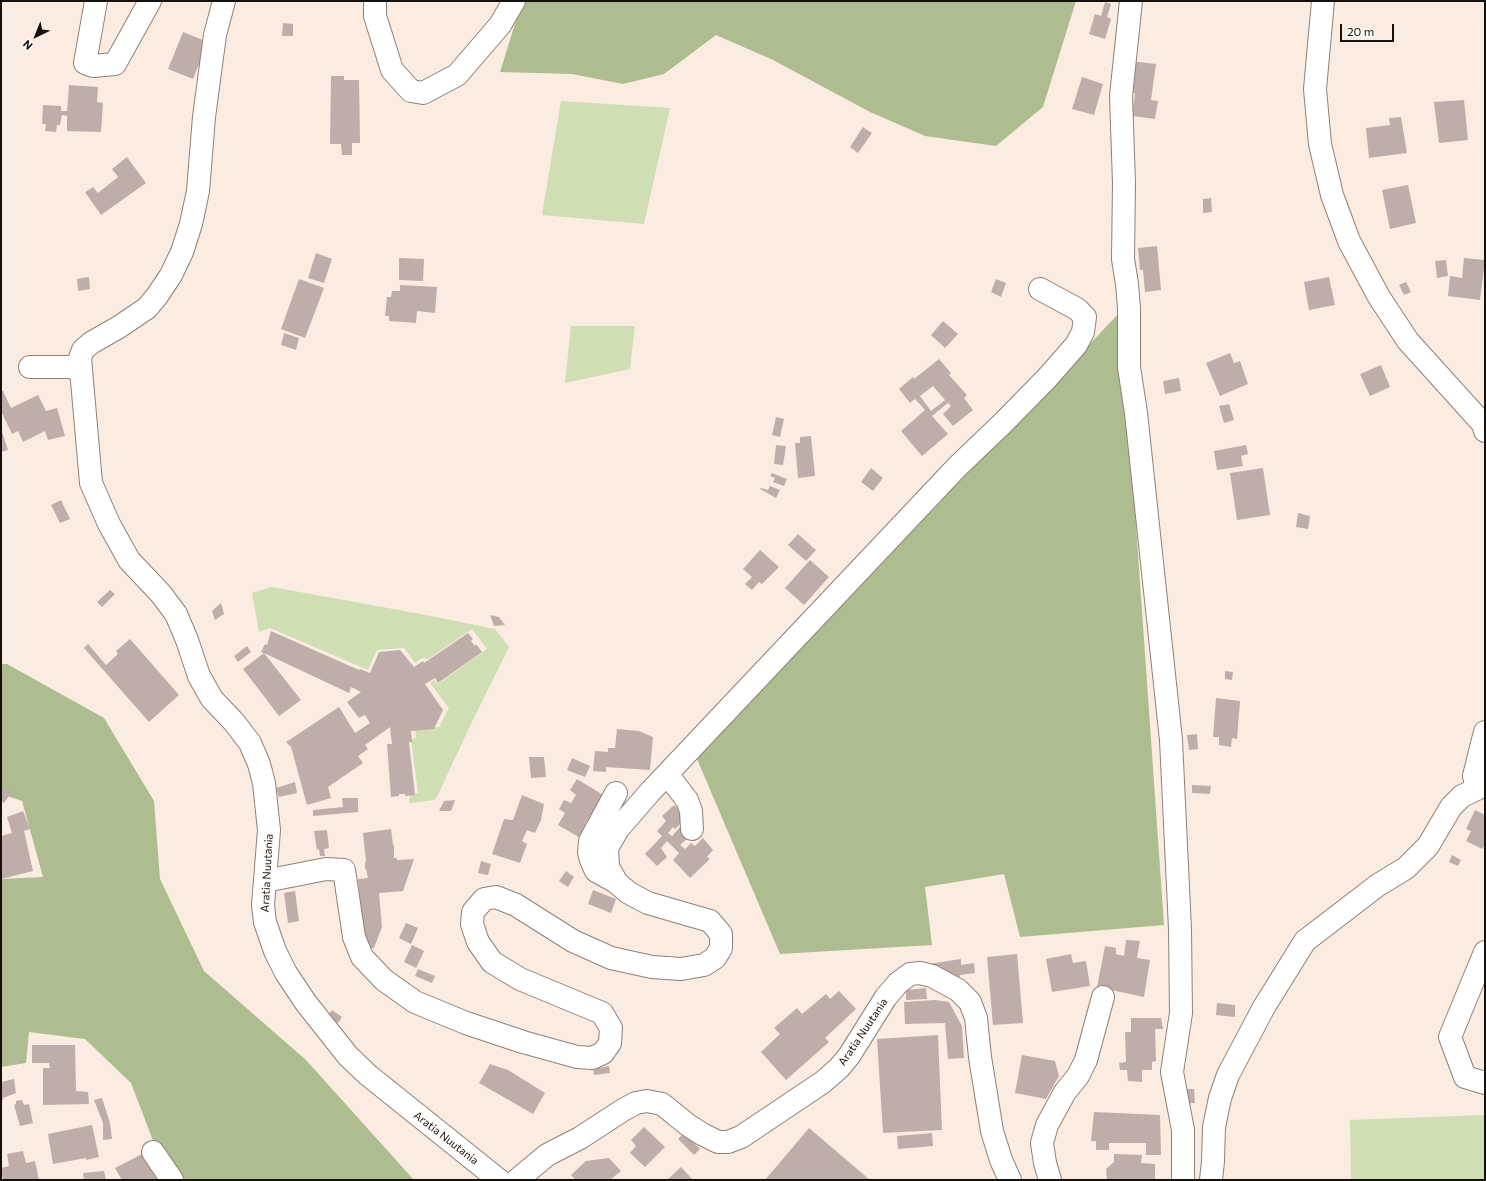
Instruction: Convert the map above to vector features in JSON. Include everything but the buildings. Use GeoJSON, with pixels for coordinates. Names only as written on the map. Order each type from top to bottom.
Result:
{"type":"FeatureCollection","features":[{"type":"Feature","properties":{"kind":"street"},"geometry":{"type":"LineString","coordinates":[[96,1],[85,63],[93,66],[115,64],[150,1]]}},
{"type":"Feature","properties":{"kind":"street","name":"Aratia Nuutania"},"geometry":{"type":"LineString","coordinates":[[224,1],[215,35],[204,117],[198,191],[191,224],[182,252],[171,275],[158,296],[147,308],[118,328],[91,343],[83,350],[80,358],[80,372],[85,410],[86,441],[91,483],[109,524],[129,560],[161,594],[176,614],[187,640],[199,676],[212,699],[234,722],[250,743],[259,764],[264,783],[269,830],[263,905],[265,922],[270,940],[286,973],[348,1056],[368,1075],[499,1180]]}},
{"type":"Feature","properties":{"kind":"street"},"geometry":{"type":"LineString","coordinates":[[375,1],[375,16],[392,70],[411,90],[423,93],[457,75],[500,25],[514,1]]}},
{"type":"Feature","properties":{"kind":"street"},"geometry":{"type":"LineString","coordinates":[[1131,1],[1121,96],[1124,183],[1123,259],[1129,308],[1128,367],[1136,413],[1171,740],[1180,929],[1181,1013],[1172,1072],[1183,1130],[1183,1180]]}},
{"type":"Feature","properties":{"kind":"street"},"geometry":{"type":"LineString","coordinates":[[1323,1],[1315,89],[1320,144],[1332,195],[1349,241],[1379,297],[1408,341],[1482,424],[1485,431]]}},
{"type":"Feature","properties":{"kind":"street"},"geometry":{"type":"LineString","coordinates":[[617,883],[608,867],[607,848],[618,829],[957,466],[1004,422],[1048,377],[1076,345],[1083,332],[1085,317],[1077,308],[1040,289]]}},
{"type":"Feature","properties":{"kind":"street"},"geometry":{"type":"LineString","coordinates":[[30,367],[72,367],[80,372]]}},
{"type":"Feature","properties":{"kind":"street"},"geometry":{"type":"LineString","coordinates":[[1211,1180],[1214,1127],[1220,1098],[1228,1075],[1264,1007],[1305,941],[1378,886],[1406,868],[1428,846],[1451,807],[1462,796],[1481,792],[1474,776],[1485,732]]}},
{"type":"Feature","properties":{"kind":"street"},"geometry":{"type":"LineString","coordinates":[[668,774],[687,800],[691,812],[692,830]]}},
{"type":"Feature","properties":{"kind":"street"},"geometry":{"type":"LineString","coordinates":[[265,881],[326,869],[344,870],[354,937],[362,957],[384,980],[415,1002],[466,1023],[523,1042],[577,1057],[592,1058],[602,1053],[610,1043],[611,1028],[602,1013],[520,980],[492,962],[478,942],[472,924],[473,912],[484,899],[496,898],[516,905],[574,941],[611,958],[652,967],[681,969],[704,965],[715,958],[721,948],[721,934],[710,921],[648,903],[629,893],[617,883],[596,871],[589,852],[590,841],[616,794]]}},
{"type":"Feature","properties":{"kind":"street"},"geometry":{"type":"LineString","coordinates":[[1485,952],[1450,1037],[1465,1077],[1485,1083]]}},
{"type":"Feature","properties":{"kind":"street","name":"Aratia Nuutania"},"geometry":{"type":"LineString","coordinates":[[517,1180],[547,1155],[580,1138],[623,1110],[636,1103],[647,1100],[662,1104],[702,1134],[718,1142],[728,1142],[741,1137],[823,1082],[839,1068],[849,1056],[886,997],[898,983],[910,974],[920,973],[932,976],[958,990],[970,1002],[976,1018],[980,1057],[992,1131],[1001,1160],[1010,1180]]}},
{"type":"Feature","properties":{"kind":"street"},"geometry":{"type":"LineString","coordinates":[[1050,1180],[1042,1142],[1047,1125],[1064,1092],[1078,1076],[1086,1060],[1103,997]]}},
{"type":"Feature","properties":{"kind":"street"},"geometry":{"type":"LineString","coordinates":[[152,1152],[172,1180]]}},
{"type":"Feature","properties":{"kind":"green space"},"geometry":{"type":"Polygon","coordinates":[[[522,1],[1076,1],[1043,107],[996,146],[925,136],[870,112],[773,60],[716,35],[664,74],[623,84],[572,74],[500,72],[522,1]]]}},
{"type":"Feature","properties":{"kind":"green space"},"geometry":{"type":"Polygon","coordinates":[[[561,101],[670,108],[644,224],[542,215],[561,101]]]}},
{"type":"Feature","properties":{"kind":"green space"},"geometry":{"type":"Polygon","coordinates":[[[1121,311],[1164,925],[1020,937],[1004,874],[925,887],[932,945],[780,954],[697,759],[1121,311]]]}},
{"type":"Feature","properties":{"kind":"green space"},"geometry":{"type":"Polygon","coordinates":[[[571,326],[635,326],[630,369],[565,383],[571,326]]]}},
{"type":"Feature","properties":{"kind":"green space"},"geometry":{"type":"Polygon","coordinates":[[[272,587],[495,629],[509,647],[437,797],[434,800],[409,803],[410,793],[418,793],[411,739],[416,738],[415,730],[439,727],[449,708],[430,683],[434,680],[438,684],[487,649],[472,629],[428,659],[422,658],[415,663],[404,648],[377,650],[368,670],[270,628],[259,632],[252,593],[272,587]]]}},
{"type":"Feature","properties":{"kind":"green space"},"geometry":{"type":"Polygon","coordinates":[[[1,664],[7,664],[104,718],[154,801],[160,879],[204,971],[306,1060],[414,1180],[168,1180],[131,1083],[85,1039],[29,1032],[26,1063],[1,1067],[1,879],[43,877],[22,801],[1,794],[1,664]]]}},
{"type":"Feature","properties":{"kind":"green space"},"geometry":{"type":"Polygon","coordinates":[[[1485,1115],[1485,1180],[1351,1180],[1350,1120],[1485,1115]]]}}]}
